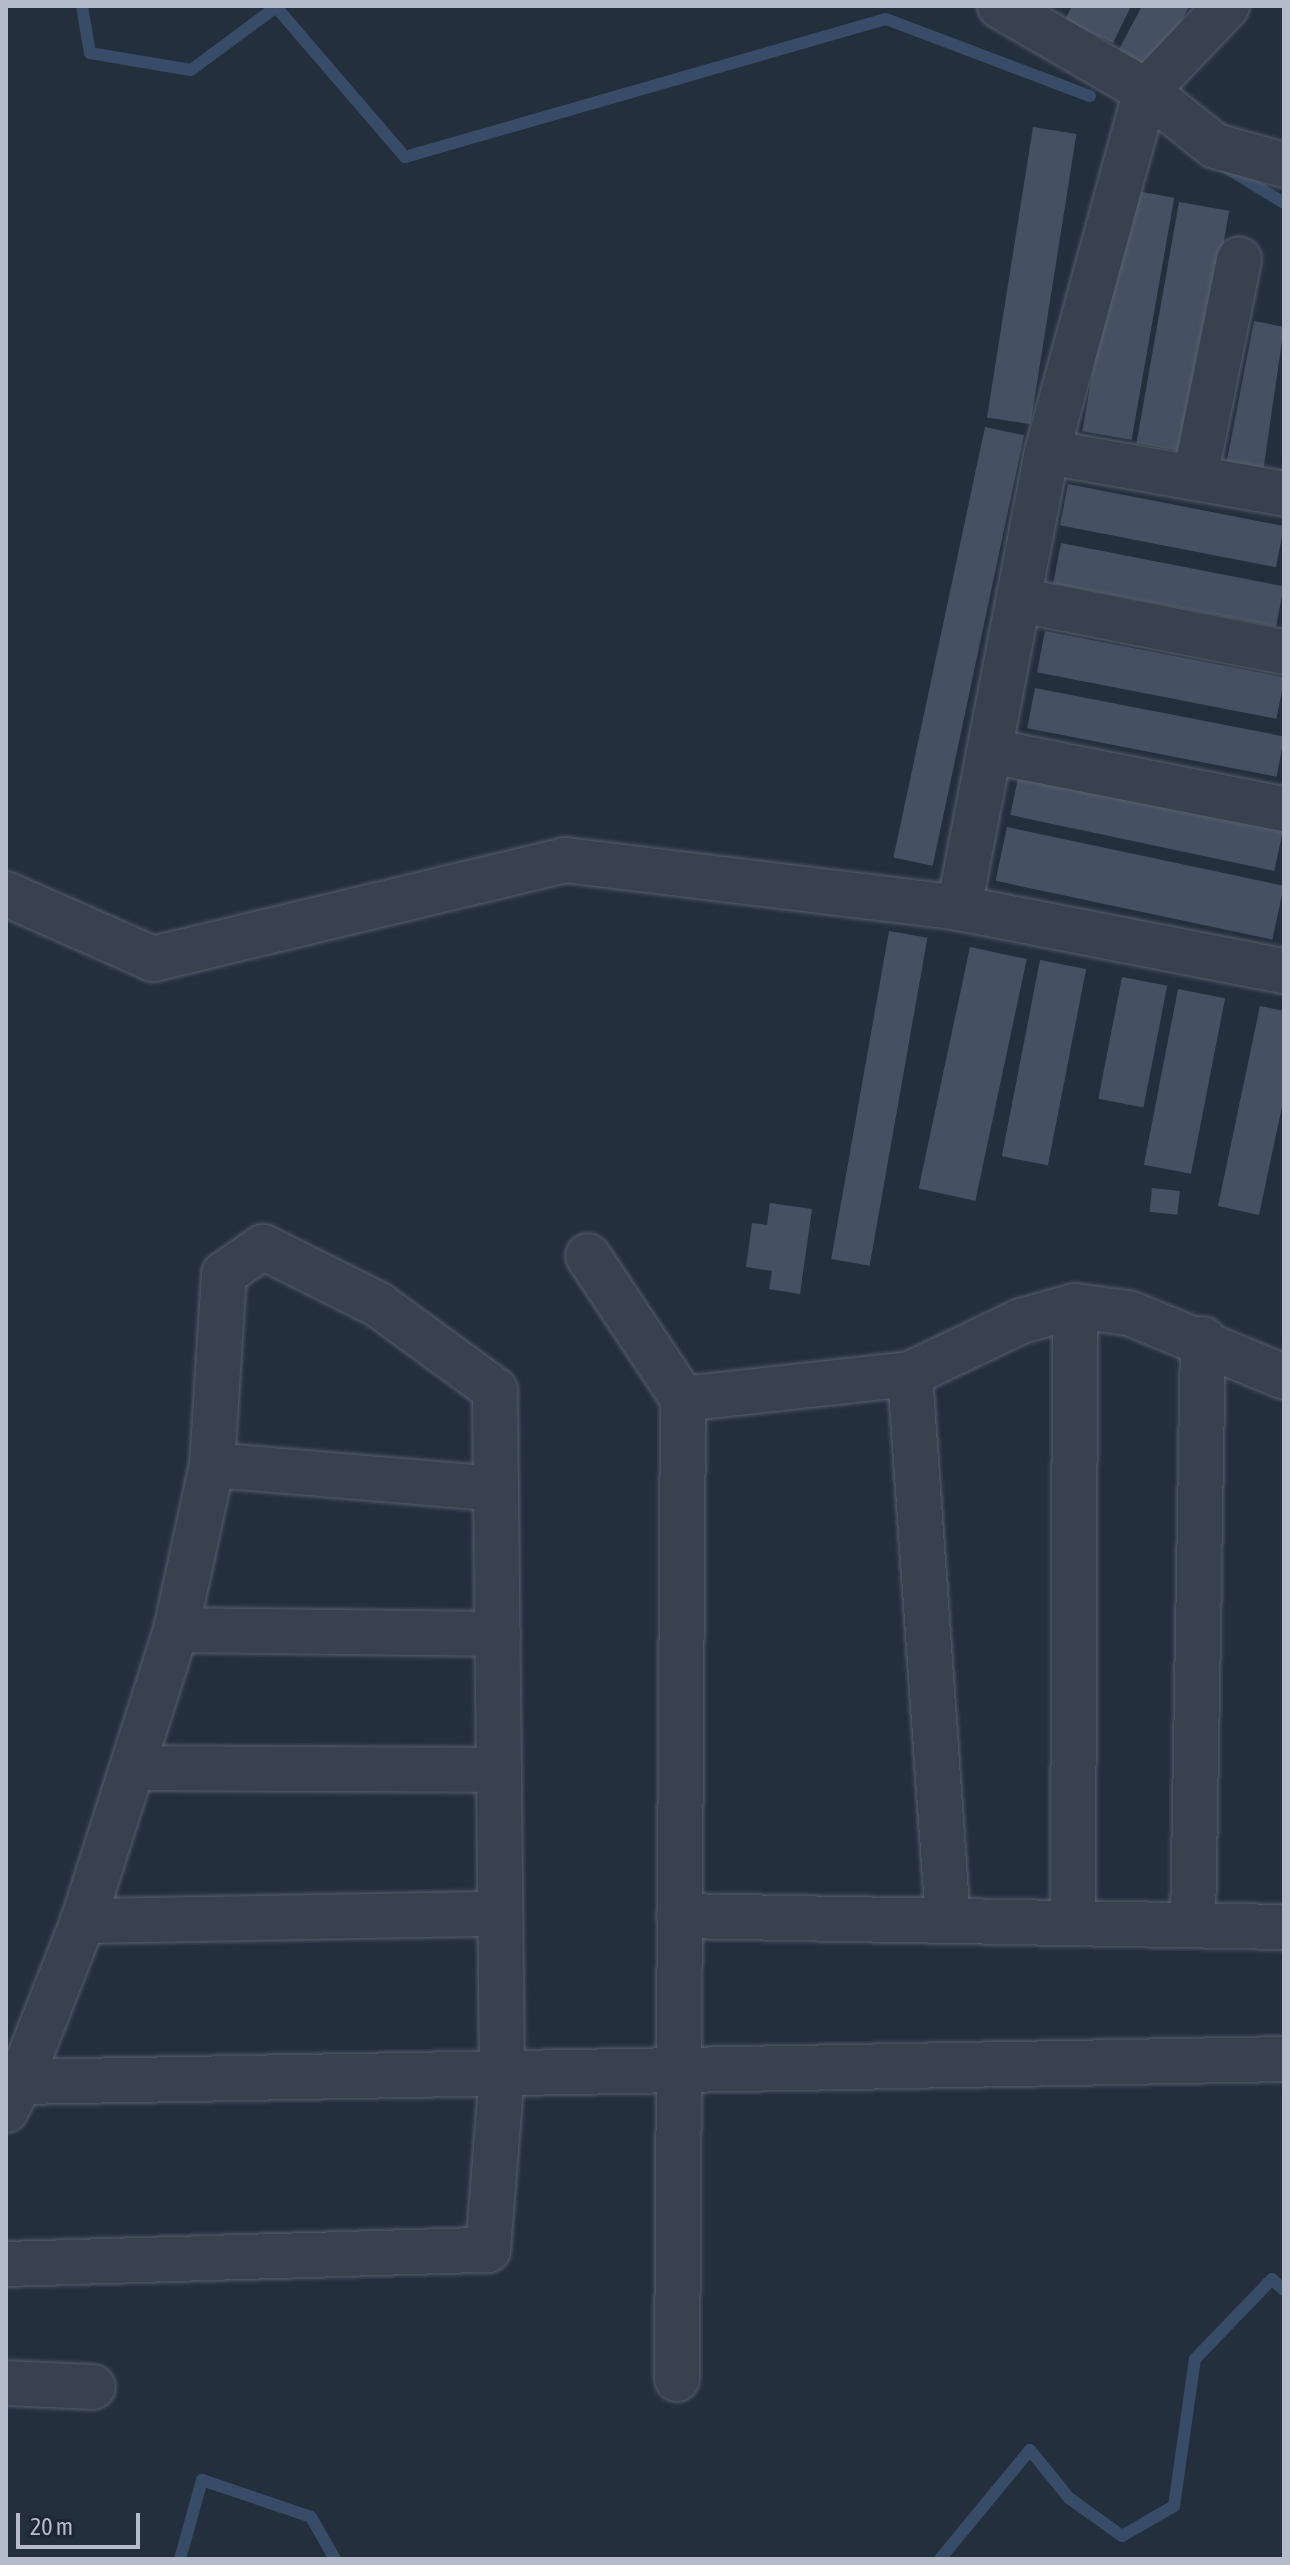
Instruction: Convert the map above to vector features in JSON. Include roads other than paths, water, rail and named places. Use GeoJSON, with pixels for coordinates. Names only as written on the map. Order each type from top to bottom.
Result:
{"type":"FeatureCollection","features":[{"type":"Feature","properties":{"kind":"street"},"geometry":{"type":"LineString","coordinates":[[1000,6],[1046,17],[1215,146],[1284,165]]}},
{"type":"Feature","properties":{"kind":"street"},"geometry":{"type":"LineString","coordinates":[[959,908],[1047,452],[1146,91],[1227,6]]}},
{"type":"Feature","properties":{"kind":"street"},"geometry":{"type":"LineString","coordinates":[[1195,478],[1239,259]]}},
{"type":"Feature","properties":{"kind":"street"},"geometry":{"type":"LineString","coordinates":[[1047,452],[1284,494]]}},
{"type":"Feature","properties":{"kind":"street"},"geometry":{"type":"LineString","coordinates":[[1019,600],[1284,652]]}},
{"type":"Feature","properties":{"kind":"street"},"geometry":{"type":"LineString","coordinates":[[990,751],[1284,809]]}},
{"type":"Feature","properties":{"kind":"street"},"geometry":{"type":"LineString","coordinates":[[6,894],[153,959],[565,860],[959,908],[1284,971]]}},
{"type":"Feature","properties":{"kind":"street"},"geometry":{"type":"LineString","coordinates":[[6,2264],[488,2250],[502,2073],[494,1386],[379,1305],[263,1247],[224,1274],[212,1465],[176,1630],[135,1768],[83,1921],[13,2096],[502,2073],[1284,2059]]}},
{"type":"Feature","properties":{"kind":"street"},"geometry":{"type":"LineString","coordinates":[[588,1256],[683,1399],[677,2379]]}},
{"type":"Feature","properties":{"kind":"street"},"geometry":{"type":"LineString","coordinates":[[683,1399],[910,1374],[1021,1321],[1075,1306],[1129,1313],[1203,1339],[1284,1377]]}},
{"type":"Feature","properties":{"kind":"street"},"geometry":{"type":"LineString","coordinates":[[1073,1923],[1075,1306]]}},
{"type":"Feature","properties":{"kind":"street"},"geometry":{"type":"LineString","coordinates":[[1193,1925],[1203,1339]]}},
{"type":"Feature","properties":{"kind":"street"},"geometry":{"type":"LineString","coordinates":[[910,1374],[948,1921]]}},
{"type":"Feature","properties":{"kind":"street"},"geometry":{"type":"LineString","coordinates":[[212,1465],[496,1489]]}},
{"type":"Feature","properties":{"kind":"street"},"geometry":{"type":"LineString","coordinates":[[176,1630],[498,1634]]}},
{"type":"Feature","properties":{"kind":"street"},"geometry":{"type":"LineString","coordinates":[[135,1768],[499,1770]]}},
{"type":"Feature","properties":{"kind":"street"},"geometry":{"type":"LineString","coordinates":[[83,1921],[500,1914]]}},
{"type":"Feature","properties":{"kind":"street"},"geometry":{"type":"LineString","coordinates":[[679,1916],[1284,1927]]}},
{"type":"Feature","properties":{"kind":"street"},"geometry":{"type":"LineString","coordinates":[[6,2383],[93,2387]]}},
{"type":"Feature","properties":{"kind":"waterway"},"geometry":{"type":"LineString","coordinates":[[82,6],[90,53],[191,70],[276,7],[405,157],[886,19],[1090,96]]}},
{"type":"Feature","properties":{"kind":"waterway"},"geometry":{"type":"LineString","coordinates":[[1225,167],[1284,203]]}},
{"type":"Feature","properties":{"kind":"waterway"},"geometry":{"type":"LineString","coordinates":[[940,2559],[1030,2450],[1069,2498],[1122,2536],[1174,2506],[1195,2359],[1272,2279],[1284,2290]]}},
{"type":"Feature","properties":{"kind":"waterway"},"geometry":{"type":"LineString","coordinates":[[180,2559],[202,2480],[311,2517],[335,2559]]}}]}
